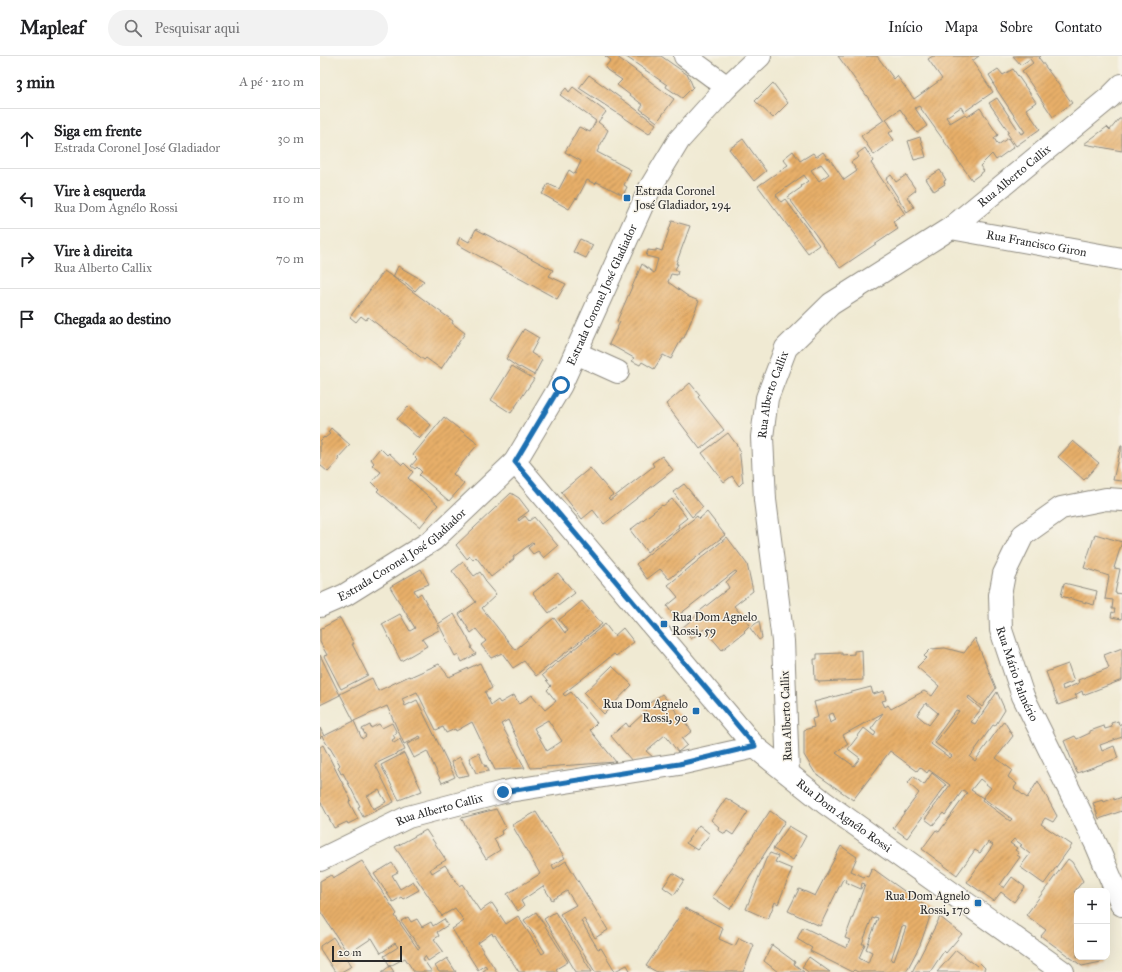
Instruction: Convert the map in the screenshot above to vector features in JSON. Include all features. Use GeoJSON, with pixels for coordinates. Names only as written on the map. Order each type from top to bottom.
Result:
{"type":"FeatureCollection","features":[{"type":"Feature","properties":{"kind":"street"},"geometry":{"type":"LineString","coordinates":[[685,56],[727,87]]}},
{"type":"Feature","properties":{"kind":"street","name":"Estrada Coronel José Gladiador"},"geometry":{"type":"LineString","coordinates":[[320,606],[345,595],[434,540],[515,462],[561,385],[650,188],[679,140],[727,87],[760,56]]}},
{"type":"Feature","properties":{"kind":"street","name":"Rua Alberto Callix"},"geometry":{"type":"LineString","coordinates":[[788,773],[783,641],[765,500],[762,437],[767,398],[786,348],[831,304],[952,228],[1122,85]]}},
{"type":"Feature","properties":{"kind":"street","name":"Rua Francisco Giron"},"geometry":{"type":"LineString","coordinates":[[952,228],[1122,259]]}},
{"type":"Feature","properties":{"kind":"street"},"geometry":{"type":"LineString","coordinates":[[576,353],[618,372]]}},
{"type":"Feature","properties":{"kind":"street","name":"Rua Dom Agnélo Rossi"},"geometry":{"type":"LineString","coordinates":[[515,462],[755,746],[825,803],[1063,972]]}},
{"type":"Feature","properties":{"kind":"street","name":"Rua Mário Palmério"},"geometry":{"type":"LineString","coordinates":[[1122,500],[1106,498],[1061,508],[1023,536],[1004,574],[1000,595],[1001,630],[1023,696],[1097,846],[1122,905]]}},
{"type":"Feature","properties":{"kind":"street","name":"Rua Alberto Callix"},"geometry":{"type":"LineString","coordinates":[[320,860],[408,817],[503,792],[679,764],[755,746]]}},
{"type":"Feature","properties":{"kind":"building"},"geometry":{"type":"Polygon","coordinates":[[[605,56],[616,56],[674,99],[657,122],[640,109],[643,105],[617,85],[622,80],[607,70],[605,67],[611,60],[605,56]]]}},
{"type":"Feature","properties":{"kind":"building"},"geometry":{"type":"Polygon","coordinates":[[[625,56],[661,56],[688,75],[693,87],[682,98],[666,87],[667,85],[625,56]]]}},
{"type":"Feature","properties":{"kind":"building"},"geometry":{"type":"Polygon","coordinates":[[[838,56],[877,56],[894,79],[897,76],[914,99],[942,79],[928,59],[933,56],[979,56],[972,61],[993,92],[964,112],[961,107],[946,117],[950,123],[965,114],[967,117],[980,108],[998,135],[994,138],[998,145],[1008,138],[1014,147],[996,160],[992,154],[980,166],[984,171],[972,180],[919,106],[915,108],[927,126],[917,133],[900,109],[886,119],[893,130],[889,133],[894,140],[874,155],[861,136],[884,120],[838,56]]]}},
{"type":"Feature","properties":{"kind":"building"},"geometry":{"type":"Polygon","coordinates":[[[1013,56],[1041,56],[1039,58],[1072,103],[1053,117],[1022,71],[1033,63],[1030,59],[1021,65],[1013,56]]]}},
{"type":"Feature","properties":{"kind":"building"},"geometry":{"type":"Polygon","coordinates":[[[998,69],[1003,75],[1013,69],[1036,102],[1026,109],[1040,129],[1016,146],[1007,133],[1009,132],[989,103],[997,98],[1021,134],[1025,132],[993,84],[994,83],[989,75],[998,69]]]}},
{"type":"Feature","properties":{"kind":"building"},"geometry":{"type":"Polygon","coordinates":[[[589,75],[656,124],[649,134],[579,88],[589,75]]]}},
{"type":"Feature","properties":{"kind":"building"},"geometry":{"type":"Polygon","coordinates":[[[773,83],[788,103],[773,118],[755,101],[773,83]]]}},
{"type":"Feature","properties":{"kind":"building"},"geometry":{"type":"Polygon","coordinates":[[[573,87],[606,112],[598,122],[608,130],[597,152],[631,170],[624,185],[627,187],[623,195],[597,182],[595,184],[587,180],[577,199],[576,198],[569,209],[542,194],[548,184],[559,189],[569,170],[575,174],[581,161],[565,152],[579,127],[590,132],[596,121],[560,95],[566,88],[569,92],[573,87]]]}},
{"type":"Feature","properties":{"kind":"building"},"geometry":{"type":"Polygon","coordinates":[[[1119,119],[1122,119],[1122,151],[1084,144],[1107,127],[1110,130],[1119,119]]]}},
{"type":"Feature","properties":{"kind":"building"},"geometry":{"type":"Polygon","coordinates":[[[920,137],[926,157],[914,160],[908,141],[920,137]]]}},
{"type":"Feature","properties":{"kind":"building"},"geometry":{"type":"Polygon","coordinates":[[[743,139],[766,171],[754,181],[729,149],[743,139]]]}},
{"type":"Feature","properties":{"kind":"building"},"geometry":{"type":"Polygon","coordinates":[[[865,148],[873,161],[871,163],[905,214],[893,222],[898,229],[840,268],[788,197],[808,181],[804,175],[776,195],[781,202],[785,199],[819,245],[808,253],[758,186],[788,165],[783,159],[793,151],[800,161],[813,153],[816,157],[823,152],[844,180],[857,171],[851,162],[859,157],[857,154],[865,148]],[[821,164],[811,170],[819,181],[829,174],[821,164]]]}},
{"type":"Feature","properties":{"kind":"building"},"geometry":{"type":"Polygon","coordinates":[[[940,170],[946,180],[944,181],[945,184],[934,191],[926,179],[940,170]]]}},
{"type":"Feature","properties":{"kind":"building"},"geometry":{"type":"Polygon","coordinates":[[[891,175],[896,182],[906,175],[916,190],[907,197],[914,207],[907,212],[886,179],[891,175]]]}},
{"type":"Feature","properties":{"kind":"building"},"geometry":{"type":"Polygon","coordinates":[[[672,221],[690,226],[676,264],[678,264],[675,269],[678,271],[677,275],[671,274],[668,282],[689,297],[699,301],[684,338],[682,338],[671,359],[663,355],[654,369],[642,362],[640,365],[632,361],[634,358],[609,344],[620,322],[617,321],[642,264],[654,273],[658,259],[646,256],[648,250],[656,251],[656,249],[662,251],[672,221]]]}},
{"type":"Feature","properties":{"kind":"building"},"geometry":{"type":"Polygon","coordinates":[[[476,229],[553,270],[549,276],[566,284],[557,299],[457,244],[460,237],[469,242],[476,229]]]}},
{"type":"Feature","properties":{"kind":"building"},"geometry":{"type":"Polygon","coordinates":[[[580,239],[593,245],[586,258],[573,252],[580,239]]]}},
{"type":"Feature","properties":{"kind":"building"},"geometry":{"type":"Polygon","coordinates":[[[398,266],[424,281],[415,291],[406,283],[393,277],[398,266]]]}},
{"type":"Feature","properties":{"kind":"building"},"geometry":{"type":"Polygon","coordinates":[[[384,271],[453,321],[452,323],[465,333],[441,369],[426,358],[424,360],[368,317],[366,320],[361,316],[356,322],[350,317],[384,271]]]}},
{"type":"Feature","properties":{"kind":"building"},"geometry":{"type":"Polygon","coordinates":[[[524,329],[539,338],[531,353],[542,360],[534,375],[520,367],[519,368],[506,359],[524,329]]]}},
{"type":"Feature","properties":{"kind":"building"},"geometry":{"type":"Polygon","coordinates":[[[512,366],[534,379],[511,413],[491,400],[512,366]]]}},
{"type":"Feature","properties":{"kind":"building"},"geometry":{"type":"Polygon","coordinates":[[[690,383],[700,395],[698,397],[724,430],[700,449],[666,404],[690,383]]]}},
{"type":"Feature","properties":{"kind":"building"},"geometry":{"type":"Polygon","coordinates":[[[409,406],[431,425],[419,439],[397,419],[409,406]]]}},
{"type":"Feature","properties":{"kind":"building"},"geometry":{"type":"Polygon","coordinates":[[[444,417],[478,444],[453,474],[464,484],[449,501],[419,475],[422,472],[417,467],[415,469],[411,466],[417,459],[413,455],[444,417]]]}},
{"type":"Feature","properties":{"kind":"building"},"geometry":{"type":"Polygon","coordinates":[[[331,428],[350,445],[328,472],[320,465],[320,441],[330,434],[328,432],[331,428]]]}},
{"type":"Feature","properties":{"kind":"building"},"geometry":{"type":"Polygon","coordinates":[[[728,433],[739,448],[743,482],[739,486],[732,476],[724,482],[702,453],[728,433]]]}},
{"type":"Feature","properties":{"kind":"building"},"geometry":{"type":"Polygon","coordinates":[[[1073,441],[1099,463],[1084,480],[1058,457],[1073,441]]]}},
{"type":"Feature","properties":{"kind":"building"},"geometry":{"type":"Polygon","coordinates":[[[1122,446],[1122,481],[1113,480],[1122,446]]]}},
{"type":"Feature","properties":{"kind":"building"},"geometry":{"type":"Polygon","coordinates":[[[380,448],[387,455],[389,453],[402,465],[404,463],[413,472],[408,478],[438,505],[420,527],[377,491],[379,489],[372,482],[381,472],[372,465],[374,463],[371,459],[380,448]]]}},
{"type":"Feature","properties":{"kind":"building"},"geometry":{"type":"Polygon","coordinates":[[[662,456],[673,470],[604,524],[593,510],[582,519],[561,492],[590,468],[613,495],[608,498],[610,500],[654,466],[652,463],[662,456]]]}},
{"type":"Feature","properties":{"kind":"building"},"geometry":{"type":"Polygon","coordinates":[[[684,484],[703,507],[692,517],[673,492],[684,484]]]}},
{"type":"Feature","properties":{"kind":"building"},"geometry":{"type":"Polygon","coordinates":[[[511,493],[519,498],[529,511],[518,519],[519,521],[525,516],[529,521],[534,517],[558,546],[544,558],[538,551],[533,554],[528,548],[534,543],[533,542],[513,557],[514,559],[491,577],[476,557],[473,560],[470,556],[467,559],[456,545],[511,493]]]}},
{"type":"Feature","properties":{"kind":"building"},"geometry":{"type":"Polygon","coordinates":[[[672,499],[687,518],[678,525],[679,527],[647,552],[630,530],[672,499]]]}},
{"type":"Feature","properties":{"kind":"building"},"geometry":{"type":"Polygon","coordinates":[[[707,512],[725,535],[669,579],[660,569],[647,579],[636,564],[697,516],[699,519],[707,512]]]}},
{"type":"Feature","properties":{"kind":"building"},"geometry":{"type":"Polygon","coordinates":[[[1095,534],[1122,542],[1114,568],[1120,569],[1115,593],[1122,594],[1122,619],[1111,617],[1112,612],[1114,613],[1115,609],[1112,609],[1113,600],[1105,599],[1109,576],[1084,568],[1095,534]]]}},
{"type":"Feature","properties":{"kind":"building"},"geometry":{"type":"Polygon","coordinates":[[[727,537],[747,564],[753,591],[734,606],[750,625],[744,631],[745,632],[722,650],[704,629],[691,639],[682,628],[697,615],[696,614],[729,588],[726,582],[737,572],[735,571],[675,618],[667,606],[678,597],[668,585],[727,537]]]}},
{"type":"Feature","properties":{"kind":"building"},"geometry":{"type":"Polygon","coordinates":[[[463,562],[474,576],[480,572],[486,581],[485,582],[496,595],[482,608],[515,650],[554,618],[565,633],[568,631],[559,620],[582,601],[602,624],[536,676],[524,661],[513,668],[502,653],[491,658],[481,645],[486,641],[476,629],[471,633],[459,614],[476,602],[452,571],[463,562]]]}},
{"type":"Feature","properties":{"kind":"building"},"geometry":{"type":"Polygon","coordinates":[[[421,569],[429,584],[414,590],[417,596],[421,593],[438,624],[454,614],[472,646],[471,648],[476,654],[462,662],[458,654],[455,656],[439,625],[437,627],[439,630],[422,639],[427,646],[401,661],[382,624],[400,614],[410,631],[415,628],[390,587],[421,569]]]}},
{"type":"Feature","properties":{"kind":"building"},"geometry":{"type":"Polygon","coordinates":[[[558,573],[575,593],[549,613],[533,593],[558,573]]]}},
{"type":"Feature","properties":{"kind":"building"},"geometry":{"type":"Polygon","coordinates":[[[1064,583],[1097,591],[1094,605],[1061,596],[1064,583]]]}},
{"type":"Feature","properties":{"kind":"building"},"geometry":{"type":"Polygon","coordinates":[[[340,618],[368,675],[341,689],[324,656],[327,655],[320,642],[320,629],[340,618]]]}},
{"type":"Feature","properties":{"kind":"building"},"geometry":{"type":"Polygon","coordinates":[[[759,621],[762,638],[759,640],[750,628],[759,621]]]}},
{"type":"Feature","properties":{"kind":"building"},"geometry":{"type":"Polygon","coordinates":[[[605,624],[614,636],[623,628],[634,642],[616,656],[614,654],[563,694],[565,696],[571,692],[597,723],[590,730],[616,762],[531,768],[508,720],[501,724],[525,768],[495,770],[472,722],[456,731],[455,729],[446,733],[443,727],[436,730],[417,692],[402,699],[405,706],[417,700],[455,777],[442,783],[427,751],[414,758],[407,744],[421,738],[420,736],[404,744],[387,706],[354,721],[340,694],[372,678],[378,691],[439,664],[449,677],[480,663],[492,688],[485,692],[491,705],[498,700],[500,703],[514,695],[519,704],[532,695],[545,710],[556,701],[547,690],[551,686],[542,675],[605,624]],[[548,720],[534,728],[547,751],[562,741],[548,720]]]}},
{"type":"Feature","properties":{"kind":"building"},"geometry":{"type":"Polygon","coordinates":[[[975,638],[996,688],[982,707],[969,696],[968,698],[981,709],[971,722],[975,724],[997,692],[1005,710],[995,726],[993,725],[970,757],[975,761],[1004,721],[1013,736],[996,758],[1012,770],[1008,777],[1017,784],[1014,788],[1027,798],[1038,781],[1057,816],[1053,822],[1045,818],[1041,824],[1072,845],[1044,884],[1020,867],[1030,854],[1014,839],[1010,843],[1017,848],[1015,850],[1019,853],[1017,855],[1020,857],[1000,885],[1004,888],[1012,877],[1025,887],[1014,902],[1001,892],[994,901],[967,882],[993,845],[988,842],[980,853],[975,850],[957,875],[922,849],[936,830],[939,832],[967,793],[963,790],[945,815],[943,813],[933,825],[925,819],[950,785],[929,770],[927,773],[920,767],[917,771],[890,751],[853,800],[815,773],[804,755],[804,730],[814,727],[812,719],[818,717],[814,702],[871,687],[873,694],[884,691],[886,700],[882,701],[885,707],[888,705],[891,709],[924,691],[932,696],[939,686],[917,667],[926,658],[924,656],[931,649],[945,648],[964,653],[975,638]],[[926,703],[917,715],[929,725],[938,713],[926,703]],[[956,710],[931,744],[950,758],[952,756],[935,743],[959,711],[956,710]],[[833,713],[828,715],[830,723],[836,720],[833,713]],[[883,713],[843,735],[848,744],[836,753],[854,766],[860,758],[848,749],[864,728],[874,736],[876,733],[871,729],[883,713]],[[980,779],[971,790],[983,798],[991,788],[980,779]],[[983,798],[982,800],[1010,821],[1012,819],[983,798]]]}},
{"type":"Feature","properties":{"kind":"building"},"geometry":{"type":"Polygon","coordinates":[[[1122,648],[1122,680],[1083,695],[1082,691],[1075,695],[1077,698],[1058,705],[1046,672],[1068,664],[1074,681],[1062,686],[1063,690],[1079,683],[1078,680],[1109,668],[1104,655],[1122,648]]]}},
{"type":"Feature","properties":{"kind":"building"},"geometry":{"type":"Polygon","coordinates":[[[862,650],[863,680],[819,682],[818,680],[815,680],[814,659],[817,659],[817,654],[854,654],[854,651],[862,650]]]}},
{"type":"Feature","properties":{"kind":"building"},"geometry":{"type":"Polygon","coordinates":[[[320,655],[340,695],[320,705],[320,655]]]}},
{"type":"Feature","properties":{"kind":"building"},"geometry":{"type":"Polygon","coordinates":[[[612,666],[632,685],[604,714],[584,693],[612,666]]]}},
{"type":"Feature","properties":{"kind":"building"},"geometry":{"type":"Polygon","coordinates":[[[662,694],[692,731],[682,739],[687,745],[678,752],[665,735],[646,751],[654,758],[632,761],[611,736],[626,723],[629,727],[646,711],[643,708],[662,694]]]}},
{"type":"Feature","properties":{"kind":"building"},"geometry":{"type":"Polygon","coordinates":[[[354,721],[362,739],[366,736],[362,729],[370,725],[371,728],[379,724],[382,728],[392,723],[397,733],[393,735],[395,738],[392,740],[394,743],[400,739],[405,750],[375,764],[394,802],[363,817],[358,807],[360,806],[343,773],[341,774],[338,767],[340,765],[322,736],[320,738],[320,728],[324,736],[354,721]],[[379,790],[367,796],[373,809],[386,802],[379,790]]]}},
{"type":"Feature","properties":{"kind":"building"},"geometry":{"type":"Polygon","coordinates":[[[1118,721],[1119,725],[1122,723],[1122,737],[1100,745],[1102,751],[1114,746],[1118,758],[1077,773],[1064,741],[1075,736],[1077,739],[1090,733],[1090,731],[1104,726],[1105,729],[1112,727],[1111,723],[1118,721]]]}},
{"type":"Feature","properties":{"kind":"building"},"geometry":{"type":"Polygon","coordinates":[[[323,745],[351,800],[349,802],[358,819],[334,828],[320,801],[320,747],[323,745]]]}},
{"type":"Feature","properties":{"kind":"building"},"geometry":{"type":"Polygon","coordinates":[[[404,753],[422,791],[399,800],[381,765],[404,753]]]}},
{"type":"Feature","properties":{"kind":"building"},"geometry":{"type":"Polygon","coordinates":[[[479,753],[485,767],[486,765],[489,771],[476,773],[469,758],[479,753]]]}},
{"type":"Feature","properties":{"kind":"building"},"geometry":{"type":"Polygon","coordinates":[[[460,757],[469,775],[458,777],[451,762],[460,757]]]}},
{"type":"Feature","properties":{"kind":"building"},"geometry":{"type":"Polygon","coordinates":[[[932,773],[946,785],[907,838],[893,828],[919,793],[908,783],[913,776],[924,785],[932,773]]]}},
{"type":"Feature","properties":{"kind":"building"},"geometry":{"type":"Polygon","coordinates":[[[1122,797],[1122,811],[1099,819],[1093,803],[1103,800],[1104,802],[1114,798],[1114,800],[1122,797]]]}},
{"type":"Feature","properties":{"kind":"building"},"geometry":{"type":"Polygon","coordinates":[[[726,798],[748,812],[733,835],[727,831],[725,834],[718,830],[719,827],[711,820],[726,798]]]}},
{"type":"Feature","properties":{"kind":"building"},"geometry":{"type":"Polygon","coordinates":[[[496,809],[506,828],[501,831],[502,834],[494,839],[500,850],[486,859],[461,818],[496,809]]]}},
{"type":"Feature","properties":{"kind":"building"},"geometry":{"type":"Polygon","coordinates":[[[770,811],[785,821],[730,909],[712,897],[770,811]]]}},
{"type":"Feature","properties":{"kind":"building"},"geometry":{"type":"Polygon","coordinates":[[[536,812],[565,858],[552,865],[554,869],[566,861],[608,930],[595,938],[584,919],[581,921],[598,949],[601,948],[615,971],[627,965],[631,972],[595,972],[560,914],[576,905],[567,891],[552,900],[543,886],[521,901],[524,906],[518,911],[507,894],[540,874],[512,825],[536,812]]]}},
{"type":"Feature","properties":{"kind":"building"},"geometry":{"type":"Polygon","coordinates":[[[699,825],[710,834],[697,850],[686,843],[699,825]]]}},
{"type":"Feature","properties":{"kind":"building"},"geometry":{"type":"Polygon","coordinates":[[[789,826],[806,836],[793,860],[773,849],[789,826]]]}},
{"type":"Feature","properties":{"kind":"building"},"geometry":{"type":"Polygon","coordinates":[[[426,830],[446,860],[430,869],[432,873],[445,865],[459,886],[462,884],[480,911],[492,903],[506,924],[518,916],[542,954],[545,952],[524,920],[536,912],[568,962],[556,969],[558,972],[519,972],[495,935],[493,936],[492,933],[478,943],[497,972],[482,972],[487,968],[485,965],[478,970],[452,929],[464,921],[455,908],[442,916],[395,847],[426,830]]]}},
{"type":"Feature","properties":{"kind":"building"},"geometry":{"type":"Polygon","coordinates":[[[841,846],[857,857],[851,871],[864,877],[868,877],[872,868],[932,911],[920,945],[906,972],[858,972],[854,970],[852,972],[810,951],[812,948],[797,939],[803,927],[846,948],[850,940],[845,938],[865,884],[862,883],[861,889],[845,882],[846,880],[843,879],[820,926],[788,911],[799,889],[815,896],[841,846]],[[875,917],[875,919],[872,918],[862,944],[865,944],[859,958],[868,963],[872,952],[866,949],[878,918],[875,917]],[[902,926],[891,960],[894,961],[906,927],[902,926]]]}},
{"type":"Feature","properties":{"kind":"building"},"geometry":{"type":"Polygon","coordinates":[[[770,853],[778,856],[775,862],[792,869],[778,904],[775,902],[768,919],[746,909],[766,859],[770,853]]]}},
{"type":"Feature","properties":{"kind":"building"},"geometry":{"type":"Polygon","coordinates":[[[1068,859],[1072,862],[1083,881],[1077,888],[1074,888],[1074,960],[1103,960],[1101,962],[1082,966],[1041,936],[1046,930],[1026,915],[1068,859]]]}},
{"type":"Feature","properties":{"kind":"building"},"geometry":{"type":"Polygon","coordinates":[[[362,861],[397,914],[395,916],[418,949],[420,948],[401,921],[408,917],[411,922],[417,919],[422,927],[431,922],[433,926],[444,919],[448,925],[437,932],[439,936],[434,939],[443,951],[428,961],[425,956],[423,959],[432,972],[414,972],[405,958],[390,966],[384,956],[398,947],[395,943],[381,953],[372,938],[348,954],[320,911],[320,881],[331,875],[333,878],[362,861]]]}},
{"type":"Feature","properties":{"kind":"building"},"geometry":{"type":"Polygon","coordinates":[[[392,863],[398,872],[392,875],[400,889],[413,881],[419,890],[403,899],[401,897],[393,902],[374,874],[392,863]]]}},
{"type":"Feature","properties":{"kind":"building"},"geometry":{"type":"Polygon","coordinates":[[[673,873],[684,880],[674,895],[663,887],[673,873]]]}},
{"type":"Feature","properties":{"kind":"building"},"geometry":{"type":"Polygon","coordinates":[[[685,908],[723,928],[719,939],[735,946],[739,938],[754,945],[743,972],[657,972],[646,966],[685,908]]]}},
{"type":"Feature","properties":{"kind":"building"},"geometry":{"type":"Polygon","coordinates":[[[555,912],[592,972],[576,972],[544,919],[555,912]]]}},
{"type":"Feature","properties":{"kind":"building"},"geometry":{"type":"Polygon","coordinates":[[[940,917],[962,934],[946,953],[944,951],[930,972],[912,972],[940,917]]]}},
{"type":"Feature","properties":{"kind":"building"},"geometry":{"type":"Polygon","coordinates":[[[333,937],[352,966],[341,972],[335,972],[320,949],[320,946],[333,937]]]}},
{"type":"Feature","properties":{"kind":"building"},"geometry":{"type":"Polygon","coordinates":[[[772,945],[795,962],[794,964],[804,972],[778,972],[764,961],[772,945]]]}},
{"type":"Feature","properties":{"kind":"building"},"geometry":{"type":"Polygon","coordinates":[[[956,950],[977,966],[980,963],[985,968],[983,972],[937,972],[956,950]]]}},
{"type":"Feature","properties":{"kind":"building"},"geometry":{"type":"Polygon","coordinates":[[[809,957],[830,972],[808,972],[802,967],[809,957]]]}},
{"type":"Feature","properties":{"kind":"building"},"geometry":{"type":"Polygon","coordinates":[[[447,958],[456,972],[439,972],[435,966],[447,958]]]}},
{"type":"Feature","properties":{"kind":"building"},"geometry":{"type":"Polygon","coordinates":[[[390,966],[394,972],[382,972],[390,966]]]}},
{"type":"Feature","properties":{"kind":"place","name":"Estrada Coronel José Gladiador, 294"},"geometry":{"type":"Point","coordinates":[627,198]}},
{"type":"Feature","properties":{"kind":"place","name":"Rua Dom Agnelo Rossi, 59"},"geometry":{"type":"Point","coordinates":[664,624]}},
{"type":"Feature","properties":{"kind":"place","name":"Rua Dom Agnelo Rossi, 90"},"geometry":{"type":"Point","coordinates":[696,711]}},
{"type":"Feature","properties":{"kind":"place","name":"Rua Dom Agnelo Rossi, 170"},"geometry":{"type":"Point","coordinates":[978,903]}},
{"type":"Feature","properties":{"kind":"route"},"geometry":{"type":"LineString","coordinates":[[503,792],[679,764],[755,746],[515,462],[561,385]]}}]}
